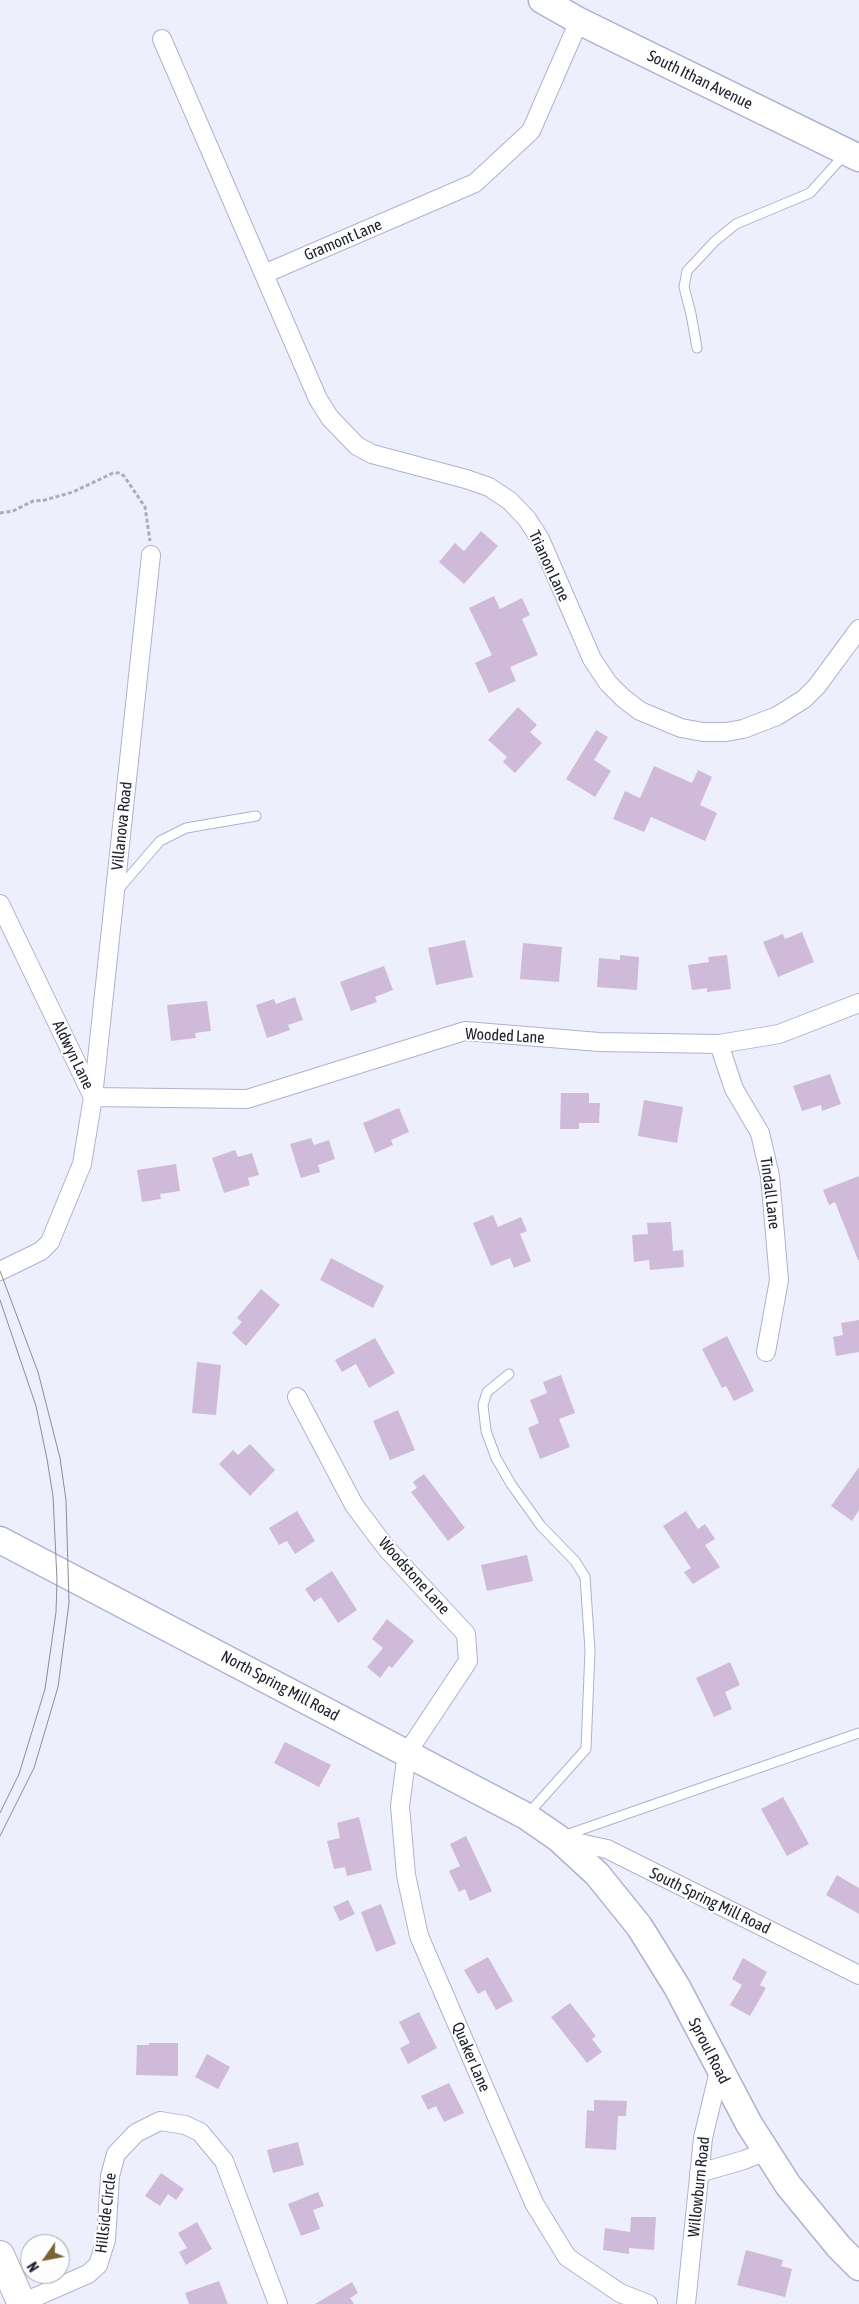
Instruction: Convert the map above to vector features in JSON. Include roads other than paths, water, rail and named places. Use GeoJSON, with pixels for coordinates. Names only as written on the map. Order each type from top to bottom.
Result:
{"type":"FeatureCollection","features":[{"type":"Feature","properties":{"kind":"highway"},"geometry":{"type":"LineString","coordinates":[[0,2256],[22,2304]]}},
{"type":"Feature","properties":{"kind":"main road","name":"South Ithan Avenue"},"geometry":{"type":"LineString","coordinates":[[542,0],[580,21],[853,155]]}},
{"type":"Feature","properties":{"kind":"main road","name":"North Spring Mill Road"},"geometry":{"type":"LineString","coordinates":[[0,1540],[526,1816],[558,1838]]}},
{"type":"Feature","properties":{"kind":"main road","name":"Sproul Road"},"geometry":{"type":"LineString","coordinates":[[558,1838],[597,1874],[639,1926],[677,1987],[719,2071],[766,2151],[788,2185],[839,2247],[859,2267]]}},
{"type":"Feature","properties":{"kind":"street","name":"Gramont Lane"},"geometry":{"type":"LineString","coordinates":[[264,274],[476,182],[531,131],[580,21]]}},
{"type":"Feature","properties":{"kind":"street"},"geometry":{"type":"LineString","coordinates":[[162,39],[264,274]]}},
{"type":"Feature","properties":{"kind":"street","name":"Trianon Lane"},"geometry":{"type":"LineString","coordinates":[[264,274],[318,399],[336,426],[357,446],[372,454],[466,479],[489,487],[510,501],[527,519],[540,539],[592,659],[608,683],[623,698],[640,710],[681,728],[704,732],[726,732],[759,724],[804,699],[817,686],[859,629]]}},
{"type":"Feature","properties":{"kind":"street","name":"Villanova Road"},"geometry":{"type":"LineString","coordinates":[[93,1097],[151,555]]}},
{"type":"Feature","properties":{"kind":"street","name":"Aldwyn Lane"},"geometry":{"type":"LineString","coordinates":[[0,904],[93,1097],[82,1164],[50,1242],[40,1251],[0,1271]]}},
{"type":"Feature","properties":{"kind":"street","name":"Wooded Lane"},"geometry":{"type":"LineString","coordinates":[[93,1097],[247,1099],[465,1031],[599,1042],[719,1044],[779,1034],[859,1003]]}},
{"type":"Feature","properties":{"kind":"street","name":"Tindall Lane"},"geometry":{"type":"LineString","coordinates":[[719,1044],[734,1089],[760,1133],[770,1176],[779,1280],[766,1352]]}},
{"type":"Feature","properties":{"kind":"street","name":"Woodstone Lane"},"geometry":{"type":"LineString","coordinates":[[297,1398],[354,1505],[387,1549],[466,1634],[468,1661],[407,1753]]}},
{"type":"Feature","properties":{"kind":"street","name":"Quaker Lane"},"geometry":{"type":"LineString","coordinates":[[407,1753],[400,1806],[406,1875],[419,1936],[534,2203],[567,2257],[620,2293],[648,2304]]}},
{"type":"Feature","properties":{"kind":"street","name":"South Spring Mill Road"},"geometry":{"type":"LineString","coordinates":[[558,1838],[607,1849],[859,1974]]}},
{"type":"Feature","properties":{"kind":"street","name":"Willowburn Road"},"geometry":{"type":"LineString","coordinates":[[686,2304],[703,2138],[719,2071]]}},
{"type":"Feature","properties":{"kind":"street","name":"Hillside Circle"},"geometry":{"type":"LineString","coordinates":[[22,2304],[88,2274],[98,2265],[106,2240],[110,2176],[116,2154],[136,2132],[160,2121],[185,2125],[200,2132],[224,2161],[278,2304]]}},
{"type":"Feature","properties":{"kind":"street"},"geometry":{"type":"LineString","coordinates":[[699,2173],[744,2160],[766,2151]]}},
{"type":"Feature","properties":{"kind":"lane"},"geometry":{"type":"LineString","coordinates":[[697,348],[684,287],[687,271],[705,250],[736,224],[810,193],[853,155]]}},
{"type":"Feature","properties":{"kind":"lane"},"geometry":{"type":"LineString","coordinates":[[115,893],[160,841],[186,828],[256,816]]}},
{"type":"Feature","properties":{"kind":"lane"},"geometry":{"type":"LineString","coordinates":[[509,1374],[487,1392],[483,1405],[486,1431],[496,1458],[511,1484],[541,1526],[576,1561],[585,1577],[590,1650],[586,1749],[526,1816]]}},
{"type":"Feature","properties":{"kind":"lane"},"geometry":{"type":"LineString","coordinates":[[558,1838],[859,1733]]}},
{"type":"Feature","properties":{"kind":"tram line"},"geometry":{"type":"LineString","coordinates":[[0,1271],[38,1372],[60,1458],[66,1500],[69,1603],[58,1687],[45,1731],[34,1768],[0,1836]]}},
{"type":"Feature","properties":{"kind":"tram line"},"geometry":{"type":"LineString","coordinates":[[0,1300],[36,1406],[47,1459],[53,1496],[57,1580],[56,1612],[45,1689],[19,1774],[0,1813]]}}]}
